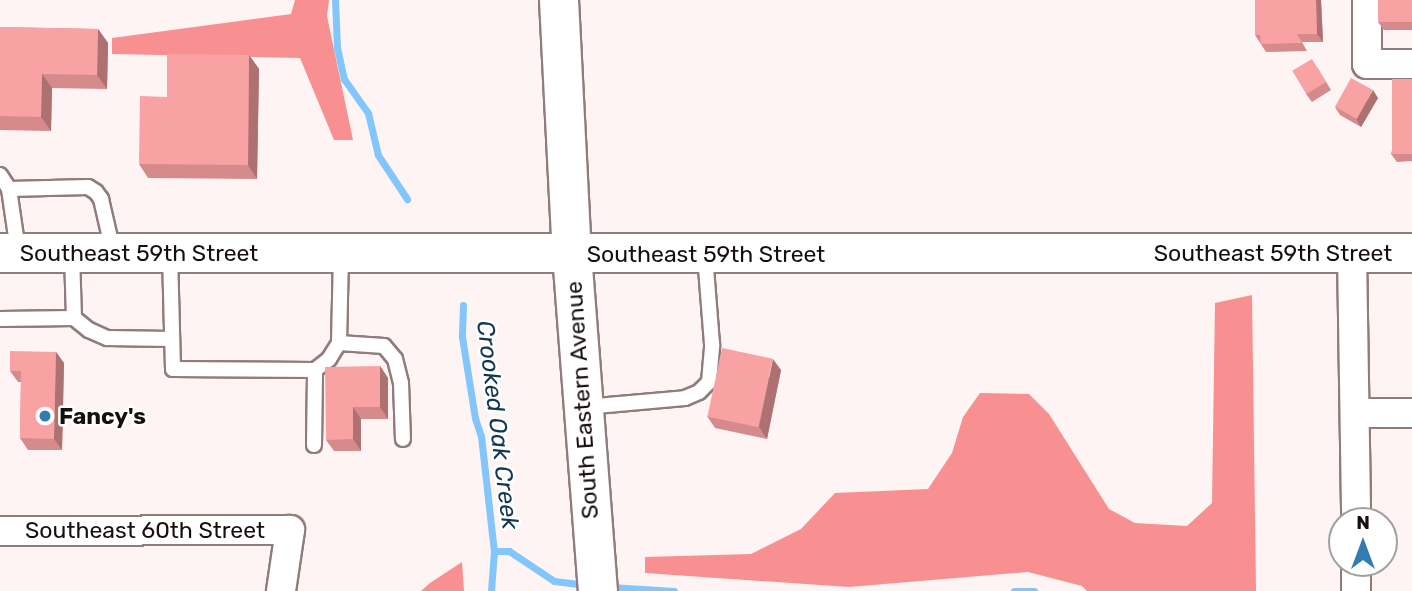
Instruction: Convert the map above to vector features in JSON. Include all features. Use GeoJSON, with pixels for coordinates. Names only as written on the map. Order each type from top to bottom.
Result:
{"type":"FeatureCollection","features":[{"type":"Feature","properties":{"kind":"main road","name":"South Eastern Avenue"},"geometry":{"type":"LineString","coordinates":[[559,0],[572,254],[598,591]]}},
{"type":"Feature","properties":{"kind":"main road","name":"Southeast 59th Street"},"geometry":{"type":"LineString","coordinates":[[9,253],[1412,253]]}},
{"type":"Feature","properties":{"kind":"street"},"geometry":{"type":"LineString","coordinates":[[1367,0],[1367,64],[1412,64]]}},
{"type":"Feature","properties":{"kind":"street"},"geometry":{"type":"LineString","coordinates":[[1352,253],[1356,507]]}},
{"type":"Feature","properties":{"kind":"street"},"geometry":{"type":"LineString","coordinates":[[1356,413],[1412,413]]}},
{"type":"Feature","properties":{"kind":"street","name":"Southeast 60th Street"},"geometry":{"type":"LineString","coordinates":[[0,531],[290,530],[281,591]]}},
{"type":"Feature","properties":{"kind":"lane"},"geometry":{"type":"LineString","coordinates":[[0,175],[9,189],[9,253]]}},
{"type":"Feature","properties":{"kind":"lane"},"geometry":{"type":"LineString","coordinates":[[9,189],[88,187],[101,199],[113,253]]}},
{"type":"Feature","properties":{"kind":"lane"},"geometry":{"type":"LineString","coordinates":[[72,253],[74,318]]}},
{"type":"Feature","properties":{"kind":"lane"},"geometry":{"type":"LineString","coordinates":[[170,253],[173,369],[315,370],[329,359],[339,343],[341,253]]}},
{"type":"Feature","properties":{"kind":"lane"},"geometry":{"type":"LineString","coordinates":[[583,407],[685,398],[699,392],[709,382],[712,344],[705,255]]}},
{"type":"Feature","properties":{"kind":"lane"},"geometry":{"type":"LineString","coordinates":[[0,319],[74,318],[89,330],[107,338],[172,339]]}},
{"type":"Feature","properties":{"kind":"lane"},"geometry":{"type":"LineString","coordinates":[[339,343],[384,346],[395,359],[401,383],[403,439]]}},
{"type":"Feature","properties":{"kind":"lane"},"geometry":{"type":"LineString","coordinates":[[314,445],[315,370]]}},
{"type":"Feature","properties":{"kind":"shaded area"},"geometry":{"type":"Polygon","coordinates":[[[295,0],[329,0],[327,16],[353,140],[334,140],[300,58],[112,54],[112,38],[291,14],[295,0]]]}},
{"type":"Feature","properties":{"kind":"shaded area"},"geometry":{"type":"Polygon","coordinates":[[[1252,295],[1256,591],[1087,591],[1082,586],[1028,572],[849,587],[645,573],[645,557],[751,554],[801,529],[835,493],[928,489],[952,453],[963,417],[980,393],[1029,394],[1049,414],[1109,509],[1135,523],[1187,526],[1212,503],[1215,303],[1252,295]]]}},
{"type":"Feature","properties":{"kind":"shaded area"},"geometry":{"type":"Polygon","coordinates":[[[462,562],[464,591],[421,591],[430,583],[462,562]]]}},
{"type":"Feature","properties":{"kind":"building"},"geometry":{"type":"Polygon","coordinates":[[[1255,0],[1316,0],[1317,34],[1297,34],[1302,43],[1261,44],[1260,35],[1255,35],[1255,0]]]}},
{"type":"Feature","properties":{"kind":"building"},"geometry":{"type":"Polygon","coordinates":[[[1378,0],[1412,0],[1412,22],[1378,22],[1378,0]]]}},
{"type":"Feature","properties":{"kind":"building"},"geometry":{"type":"Polygon","coordinates":[[[0,27],[98,29],[97,75],[42,74],[41,117],[0,116],[0,27]]]}},
{"type":"Feature","properties":{"kind":"building"},"geometry":{"type":"Polygon","coordinates":[[[167,54],[249,55],[248,165],[139,164],[140,96],[167,97],[167,54]]]}},
{"type":"Feature","properties":{"kind":"building"},"geometry":{"type":"Polygon","coordinates":[[[1312,59],[1326,82],[1306,94],[1292,71],[1312,59]]]}},
{"type":"Feature","properties":{"kind":"building"},"geometry":{"type":"Polygon","coordinates":[[[1351,78],[1373,90],[1357,119],[1335,107],[1351,78]]]}},
{"type":"Feature","properties":{"kind":"building"},"geometry":{"type":"Polygon","coordinates":[[[1392,79],[1412,79],[1412,154],[1392,154],[1392,79]]]}},
{"type":"Feature","properties":{"kind":"building"},"geometry":{"type":"Polygon","coordinates":[[[722,348],[773,359],[758,427],[707,416],[722,348]]]}},
{"type":"Feature","properties":{"kind":"building","name":"Fancy's"},"geometry":{"type":"Polygon","coordinates":[[[10,351],[56,352],[54,439],[20,438],[21,371],[10,371],[10,351]]]}},
{"type":"Feature","properties":{"kind":"building"},"geometry":{"type":"Polygon","coordinates":[[[380,366],[380,407],[353,407],[353,439],[326,440],[325,367],[380,366]]]}},
{"type":"Feature","properties":{"kind":"waterway","name":"Crooked Oak Creek"},"geometry":{"type":"LineString","coordinates":[[335,0],[337,47],[344,79],[368,113],[378,155],[407,199]]}},
{"type":"Feature","properties":{"kind":"waterway","name":"Crooked Oak Creek"},"geometry":{"type":"LineString","coordinates":[[463,305],[462,337],[475,418],[481,436],[494,551],[491,591]]}},
{"type":"Feature","properties":{"kind":"waterway"},"geometry":{"type":"LineString","coordinates":[[494,551],[509,551],[554,581],[585,585]]}},
{"type":"Feature","properties":{"kind":"waterway"},"geometry":{"type":"LineString","coordinates":[[610,587],[674,591]]}},
{"type":"Feature","properties":{"kind":"waterway"},"geometry":{"type":"LineString","coordinates":[[1014,591],[1034,591]]}},
{"type":"Feature","properties":{"kind":"place","name":"Fancy's"},"geometry":{"type":"Point","coordinates":[45,416]}}]}
